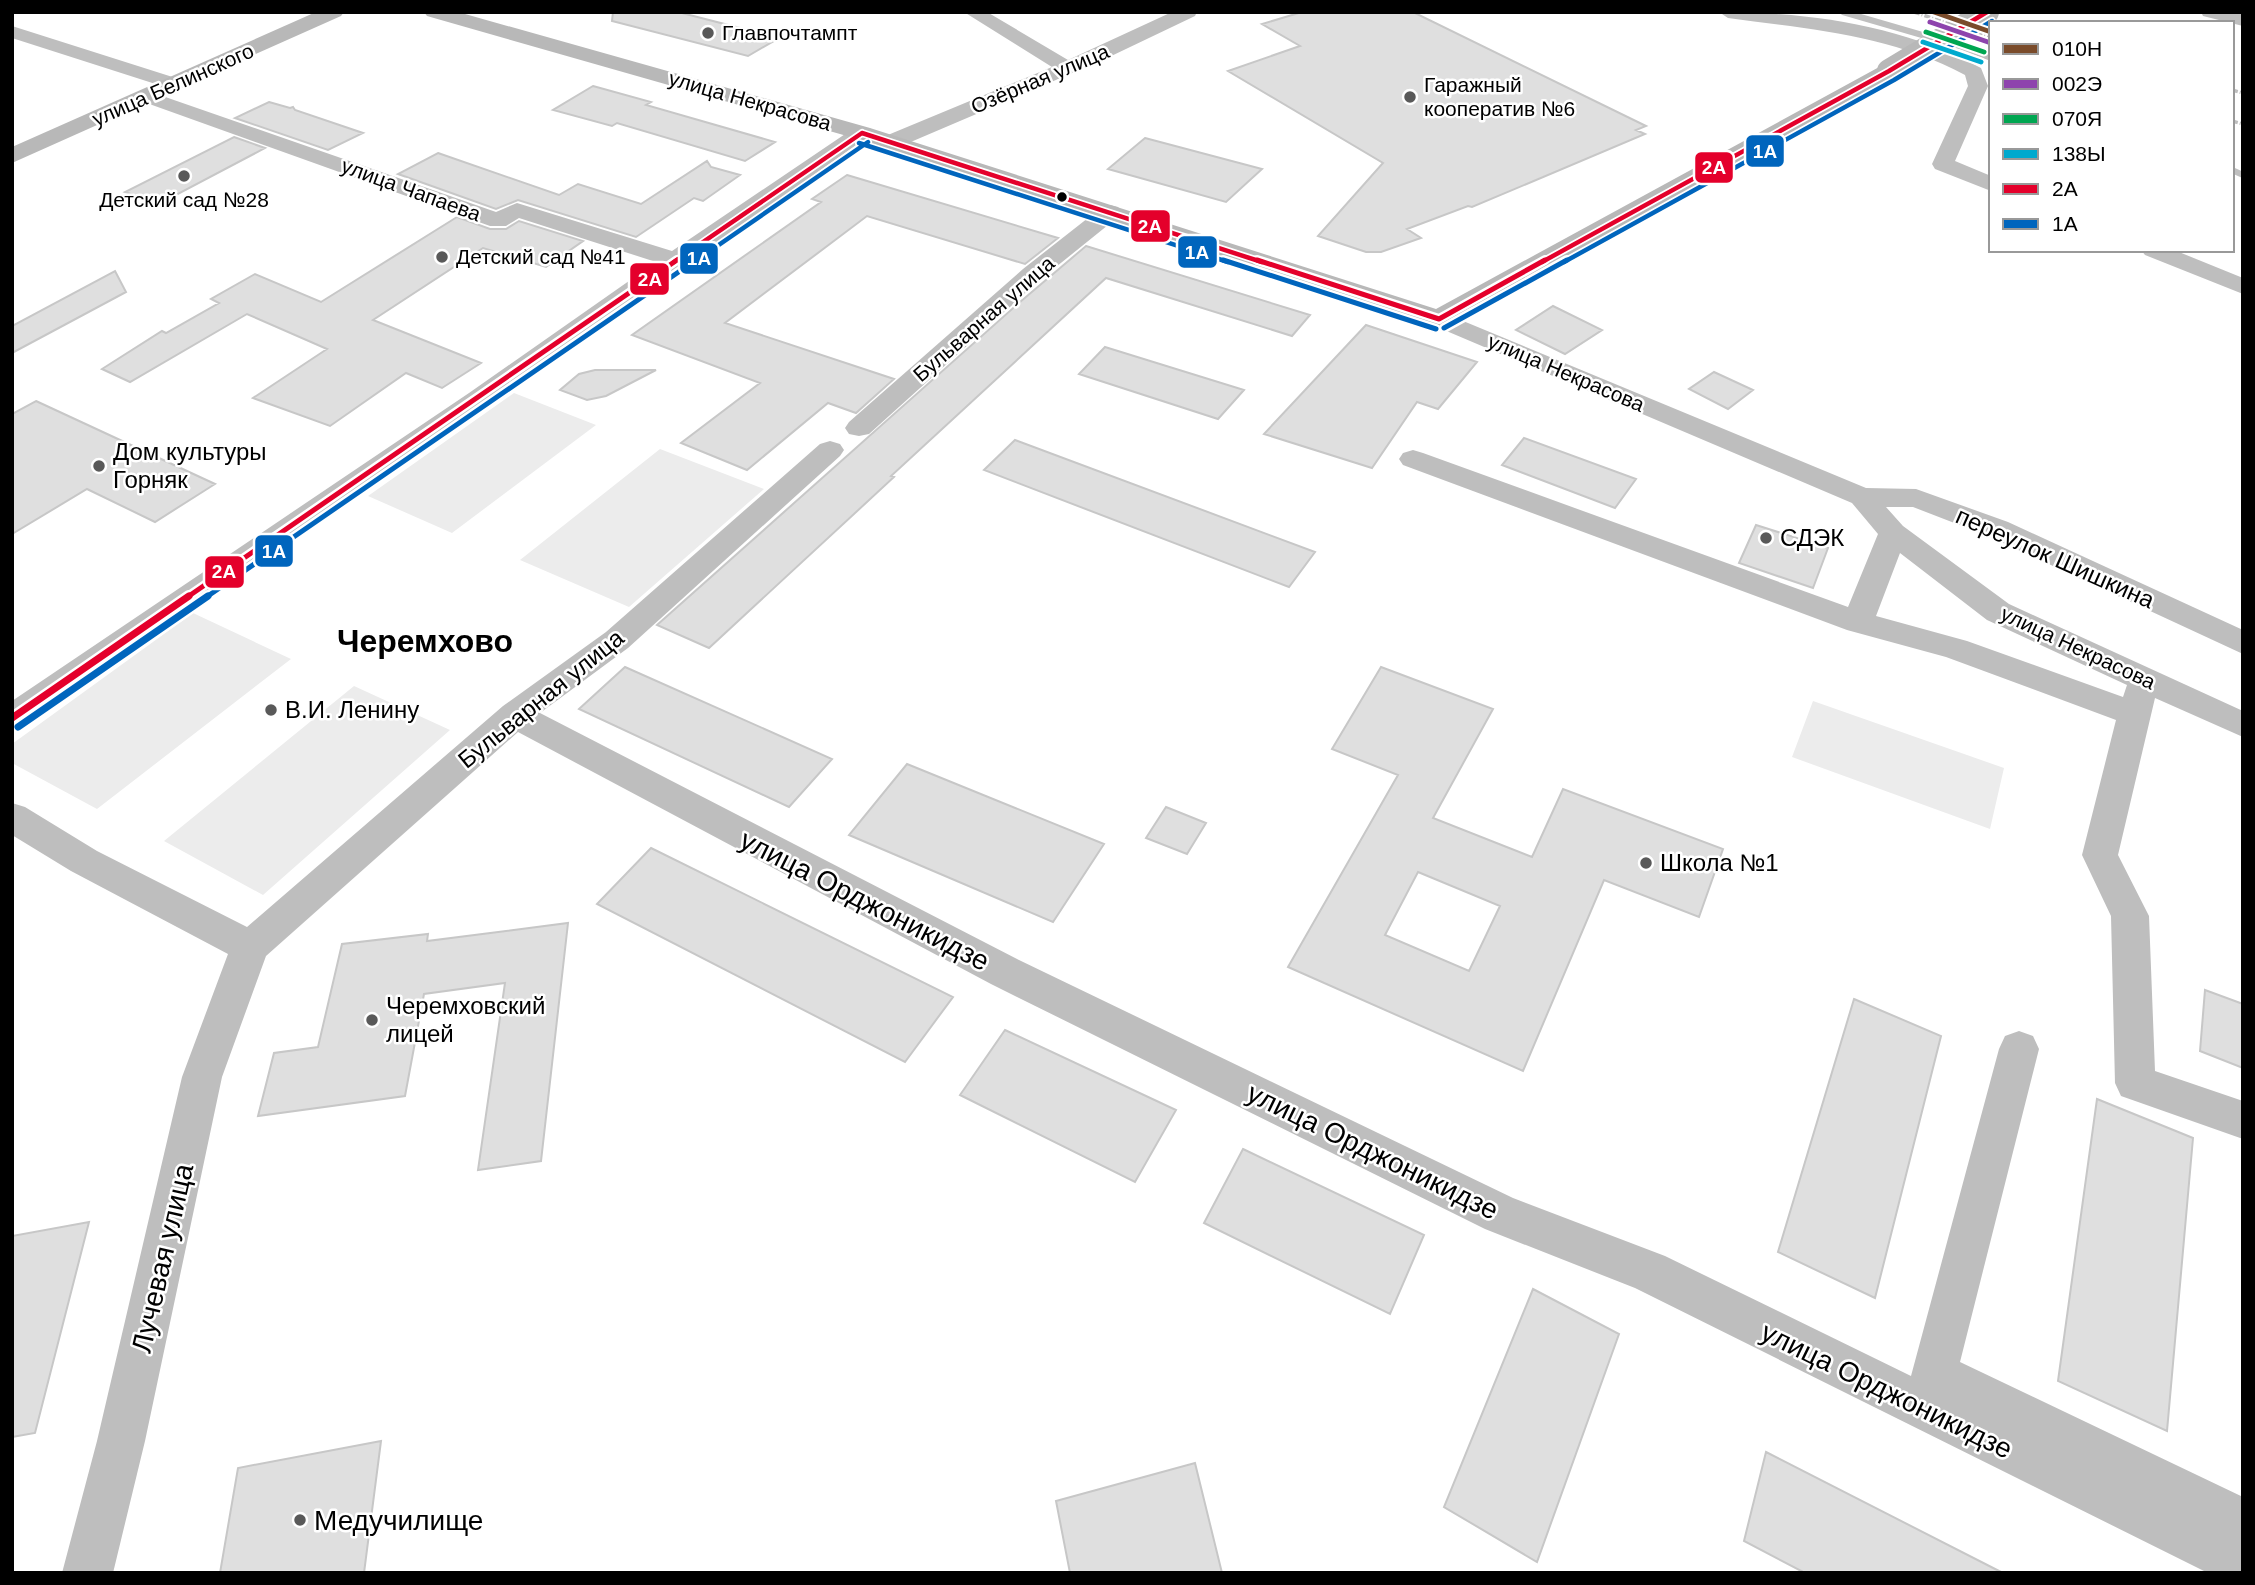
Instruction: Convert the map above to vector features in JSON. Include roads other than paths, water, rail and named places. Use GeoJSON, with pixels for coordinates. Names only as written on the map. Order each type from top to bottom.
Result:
{"type":"FeatureCollection","features":[{"type":"Feature","properties":{"kind":"main road","name":"улица Белинского"},"geometry":{"type":"LineString","coordinates":[[12,156],[334,12]]}},
{"type":"Feature","properties":{"kind":"main road","name":"улица Некрасова"},"geometry":{"type":"LineString","coordinates":[[434,12],[862,133],[1440,319]]}},
{"type":"Feature","properties":{"kind":"main road"},"geometry":{"type":"LineString","coordinates":[[1440,319],[1889,71],[1987,12]]}},
{"type":"Feature","properties":{"kind":"street"},"geometry":{"type":"LineString","coordinates":[[972,12],[1067,68]]}},
{"type":"Feature","properties":{"kind":"street","name":"Озёрная улица"},"geometry":{"type":"LineString","coordinates":[[891,142],[1067,68],[1188,12]]}},
{"type":"Feature","properties":{"kind":"street"},"geometry":{"type":"LineString","coordinates":[[1728,12],[1826,26],[1898,41],[1954,59],[1974,72],[1978,86],[1943,164],[1989,183]]}},
{"type":"Feature","properties":{"kind":"street"},"geometry":{"type":"LineString","coordinates":[[2210,12],[2243,20]]}},
{"type":"Feature","properties":{"kind":"street"},"geometry":{"type":"LineString","coordinates":[[12,32],[175,84]]}},
{"type":"Feature","properties":{"kind":"street","name":"улица Чапаева"},"geometry":{"type":"LineString","coordinates":[[148,97],[498,220],[517,210],[675,260]]}},
{"type":"Feature","properties":{"kind":"street"},"geometry":{"type":"LineString","coordinates":[[12,718],[480,399],[675,260],[862,133]]}},
{"type":"Feature","properties":{"kind":"street","name":"Бульварная улица"},"geometry":{"type":"LineString","coordinates":[[859,428],[1032,274],[1110,212]]}},
{"type":"Feature","properties":{"kind":"street"},"geometry":{"type":"LineString","coordinates":[[2158,252],[2243,287]]}},
{"type":"Feature","properties":{"kind":"street","name":"улица Некрасова"},"geometry":{"type":"LineString","coordinates":[[1440,319],[1862,497],[1893,533],[1997,612],[2243,725]]}},
{"type":"Feature","properties":{"kind":"street","name":"Бульварная улица"},"geometry":{"type":"LineString","coordinates":[[250,947],[515,715],[617,640],[830,450]]}},
{"type":"Feature","properties":{"kind":"street"},"geometry":{"type":"LineString","coordinates":[[1413,459],[1858,622],[1956,649],[2134,714]]}},
{"type":"Feature","properties":{"kind":"street","name":"переулок Шишкина"},"geometry":{"type":"LineString","coordinates":[[1862,497],[1916,498],[1998,529],[2243,643]]}},
{"type":"Feature","properties":{"kind":"street"},"geometry":{"type":"LineString","coordinates":[[1858,622],[1893,533]]}},
{"type":"Feature","properties":{"kind":"street"},"geometry":{"type":"LineString","coordinates":[[2145,678],[2100,855],[2130,916],[2135,1083],[2243,1120]]}},
{"type":"Feature","properties":{"kind":"street","name":"улица Орджоникидзе"},"geometry":{"type":"LineString","coordinates":[[515,715],[1005,972],[1500,1214],[1649,1272],[1719,1309],[2243,1563]]}},
{"type":"Feature","properties":{"kind":"street"},"geometry":{"type":"LineString","coordinates":[[12,817],[84,861],[250,947]]}},
{"type":"Feature","properties":{"kind":"street","name":"Лучевая улица"},"geometry":{"type":"LineString","coordinates":[[87,1573],[121,1441],[202,1077],[250,947]]}},
{"type":"Feature","properties":{"kind":"street"},"geometry":{"type":"LineString","coordinates":[[2020,1049],[1934,1374],[2243,1523]]}},
{"type":"Feature","properties":{"kind":"waterway"},"geometry":{"type":"LineString","coordinates":[[1843,12],[1960,46],[1989,57]]}},
{"type":"Feature","properties":{"kind":"waterway"},"geometry":{"type":"LineString","coordinates":[[2234,171],[2243,175]]}},
{"type":"Feature","properties":{"kind":"railway"},"geometry":{"type":"LineString","coordinates":[[1914,12],[1989,37]]}},
{"type":"Feature","properties":{"kind":"railway"},"geometry":{"type":"LineString","coordinates":[[1966,12],[1992,21]]}},
{"type":"Feature","properties":{"kind":"railway"},"geometry":{"type":"LineString","coordinates":[[2234,91],[2243,93]]}},
{"type":"Feature","properties":{"kind":"railway"},"geometry":{"type":"LineString","coordinates":[[2234,122],[2243,124]]}},
{"type":"Feature","properties":{"kind":"place","name":"Главпочтампт"},"geometry":{"type":"Point","coordinates":[708,33]}},
{"type":"Feature","properties":{"kind":"place","name":"Гаражный кооператив №6"},"geometry":{"type":"Point","coordinates":[1410,97]}},
{"type":"Feature","properties":{"kind":"place","name":"Детский сад №28"},"geometry":{"type":"Point","coordinates":[184,176]}},
{"type":"Feature","properties":{"kind":"place","name":"Детский сад №41"},"geometry":{"type":"Point","coordinates":[442,257]}},
{"type":"Feature","properties":{"kind":"place","name":"Дом культуры Горняк"},"geometry":{"type":"Point","coordinates":[99,466]}},
{"type":"Feature","properties":{"kind":"place","name":"СДЭК"},"geometry":{"type":"Point","coordinates":[1766,538]}},
{"type":"Feature","properties":{"kind":"place","name":"В.И. Ленину"},"geometry":{"type":"Point","coordinates":[271,710]}},
{"type":"Feature","properties":{"kind":"place","name":"Школа №1"},"geometry":{"type":"Point","coordinates":[1646,863]}},
{"type":"Feature","properties":{"kind":"place","name":"Черемховский лицей"},"geometry":{"type":"Point","coordinates":[372,1020]}},
{"type":"Feature","properties":{"kind":"place","name":"Медучилище"},"geometry":{"type":"Point","coordinates":[300,1520]}},
{"type":"Feature","properties":{"kind":"district","name":"Черемхово"},"geometry":{"type":"Point","coordinates":[425,641]}}]}
